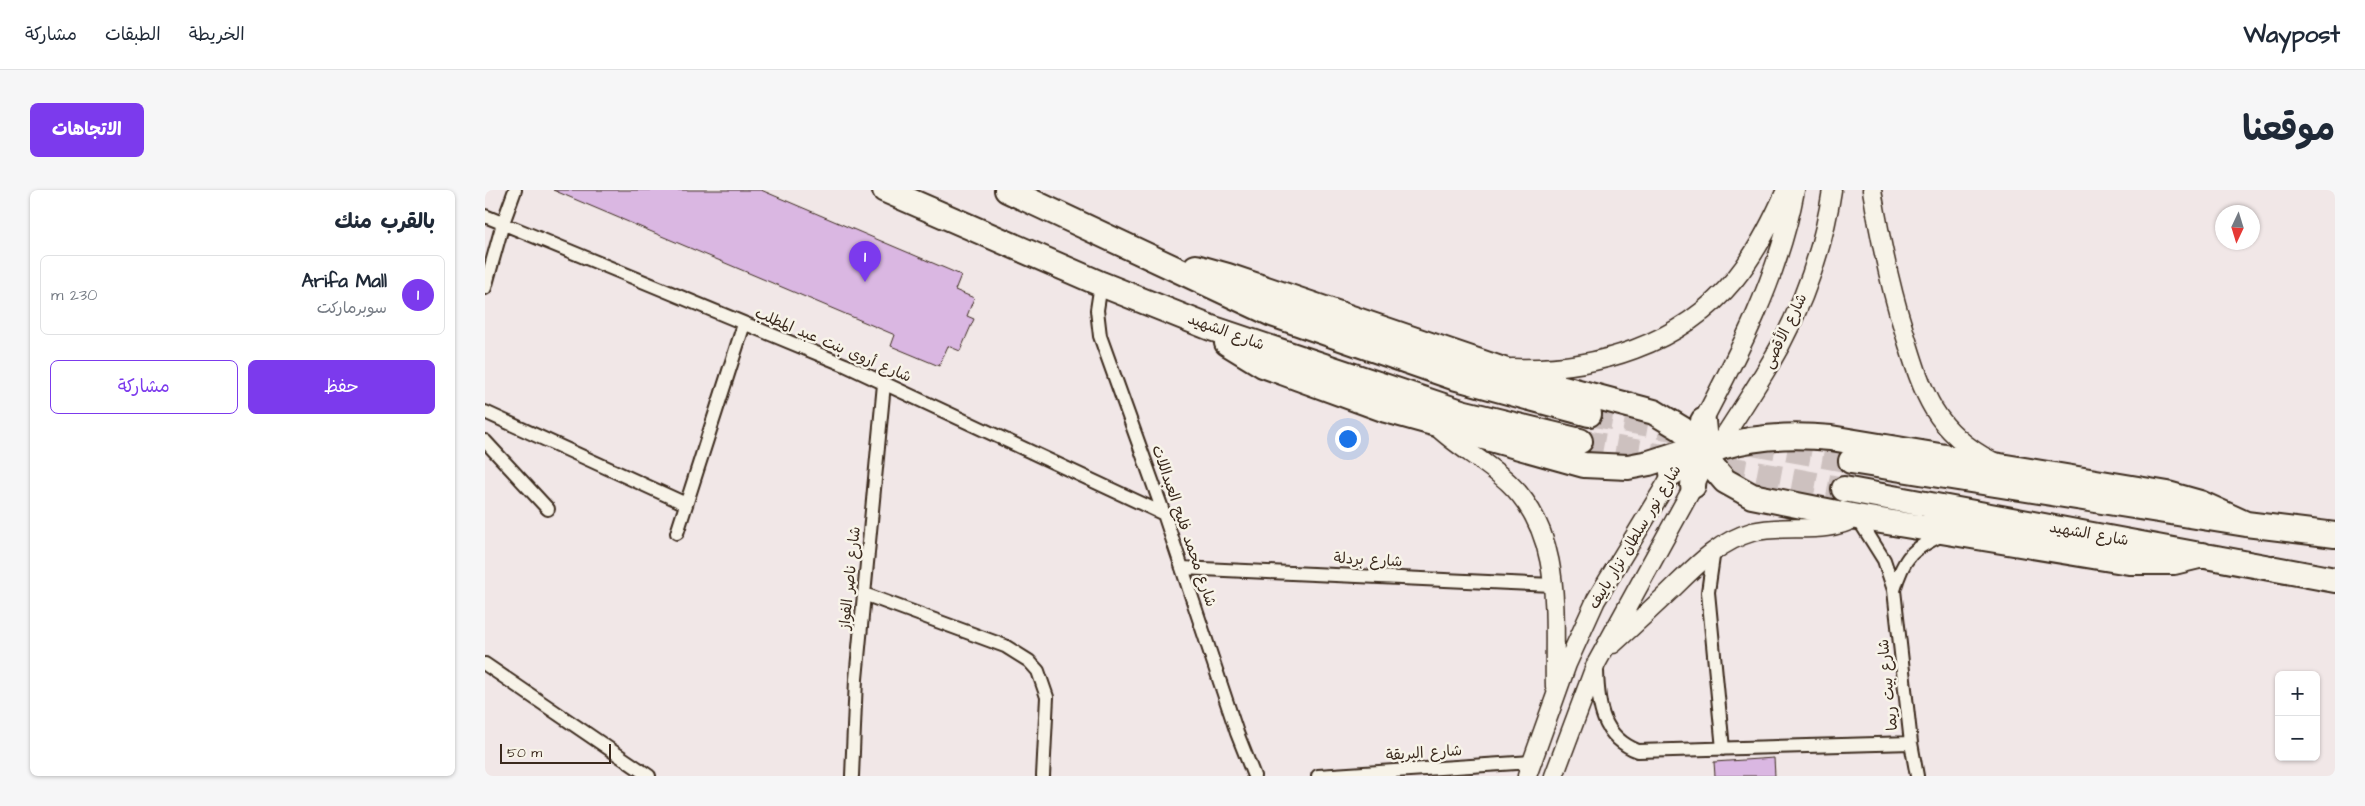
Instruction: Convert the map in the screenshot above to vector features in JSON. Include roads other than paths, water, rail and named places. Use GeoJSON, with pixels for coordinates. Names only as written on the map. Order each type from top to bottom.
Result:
{"type":"FeatureCollection","features":[{"type":"Feature","properties":{"kind":"highway","name":"شارع الشهيد"},"geometry":{"type":"LineString","coordinates":[[885,190],[1101,284],[1211,328],[1461,412],[1580,441]]}},
{"type":"Feature","properties":{"kind":"highway"},"geometry":{"type":"LineString","coordinates":[[1007,190],[1241,301],[1298,323],[1453,377],[1589,414]]}},
{"type":"Feature","properties":{"kind":"highway"},"geometry":{"type":"LineString","coordinates":[[1148,257],[1228,276],[1566,390],[1654,412],[1682,429],[1701,448],[1725,481],[1751,496],[1857,518],[2129,562],[2159,564],[2203,555]]}},
{"type":"Feature","properties":{"kind":"highway"},"geometry":{"type":"LineString","coordinates":[[1211,328],[1230,345],[1263,364],[1360,401],[1434,425],[1584,465],[1628,467],[1701,448],[1775,437],[1816,437],[2168,494],[2200,503],[2246,524]]}},
{"type":"Feature","properties":{"kind":"highway"},"geometry":{"type":"LineString","coordinates":[[1693,486],[1701,448]]}},
{"type":"Feature","properties":{"kind":"highway"},"geometry":{"type":"LineString","coordinates":[[1851,461],[2246,524],[2335,535]]}},
{"type":"Feature","properties":{"kind":"highway","name":"شارع الشهيد"},"geometry":{"type":"LineString","coordinates":[[1844,489],[2335,580]]}},
{"type":"Feature","properties":{"kind":"main road"},"geometry":{"type":"LineString","coordinates":[[1495,367],[1527,368],[1577,365],[1625,354],[1673,332],[1715,300],[1734,280],[1754,254],[1771,226],[1787,190]]}},
{"type":"Feature","properties":{"kind":"main road"},"geometry":{"type":"LineString","coordinates":[[1701,448],[1759,308],[1784,235],[1795,190]]}},
{"type":"Feature","properties":{"kind":"main road","name":"شارع الأقصى"},"geometry":{"type":"LineString","coordinates":[[1701,448],[1761,378],[1796,313],[1821,243],[1832,190]]}},
{"type":"Feature","properties":{"kind":"main road"},"geometry":{"type":"LineString","coordinates":[[1872,190],[1891,291],[1920,386],[1933,408],[1949,429],[1975,452],[2006,468]]}},
{"type":"Feature","properties":{"kind":"main road"},"geometry":{"type":"LineString","coordinates":[[1434,425],[1457,445],[1502,477],[1522,496],[1542,528],[1552,564],[1555,697]]}},
{"type":"Feature","properties":{"kind":"main road","name":"شارع نور سلطان نزار باييف"},"geometry":{"type":"LineString","coordinates":[[1529,769],[1570,656],[1596,600],[1701,448]]}},
{"type":"Feature","properties":{"kind":"main road","name":"شارع نور سلطان نزار باييف"},"geometry":{"type":"LineString","coordinates":[[1554,776],[1599,659],[1693,486]]}},
{"type":"Feature","properties":{"kind":"main road"},"geometry":{"type":"LineString","coordinates":[[1599,659],[1714,550],[1737,538],[1766,529],[1828,528],[1857,518]]}},
{"type":"Feature","properties":{"kind":"street"},"geometry":{"type":"LineString","coordinates":[[485,288],[503,223],[515,190]]}},
{"type":"Feature","properties":{"kind":"street","name":"شارع أروى بنت عبد المطلب"},"geometry":{"type":"LineString","coordinates":[[485,216],[845,365],[1164,514]]}},
{"type":"Feature","properties":{"kind":"street","name":"شارع محمد فليح العبداللات"},"geometry":{"type":"LineString","coordinates":[[1101,284],[1097,310],[1100,336],[1164,514],[1237,733],[1254,776]]}},
{"type":"Feature","properties":{"kind":"street"},"geometry":{"type":"LineString","coordinates":[[677,533],[744,324]]}},
{"type":"Feature","properties":{"kind":"street","name":"شارع ناصر الفواز"},"geometry":{"type":"LineString","coordinates":[[852,776],[856,680],[884,384]]}},
{"type":"Feature","properties":{"kind":"street"},"geometry":{"type":"LineString","coordinates":[[485,412],[686,504]]}},
{"type":"Feature","properties":{"kind":"street"},"geometry":{"type":"LineString","coordinates":[[485,441],[549,509]]}},
{"type":"Feature","properties":{"kind":"street","name":"شارع بيت ريما"},"geometry":{"type":"LineString","coordinates":[[1857,518],[1884,560],[1894,590],[1911,743],[1917,776]]}},
{"type":"Feature","properties":{"kind":"street","name":"شارع بيت ريما"},"geometry":{"type":"LineString","coordinates":[[1894,590],[1901,568],[1909,554],[1922,544],[1949,532]]}},
{"type":"Feature","properties":{"kind":"street"},"geometry":{"type":"LineString","coordinates":[[1714,550],[1708,592],[1723,749]]}},
{"type":"Feature","properties":{"kind":"street","name":"شارع بردلة"},"geometry":{"type":"LineString","coordinates":[[1182,568],[1553,584]]}},
{"type":"Feature","properties":{"kind":"street"},"geometry":{"type":"LineString","coordinates":[[865,594],[1005,646],[1029,661],[1041,678],[1047,697],[1043,776]]}},
{"type":"Feature","properties":{"kind":"street"},"geometry":{"type":"LineString","coordinates":[[1599,659],[1597,694],[1601,714],[1611,732],[1627,747],[1638,751],[1911,743]]}},
{"type":"Feature","properties":{"kind":"street"},"geometry":{"type":"LineString","coordinates":[[485,664],[649,776]]}},
{"type":"Feature","properties":{"kind":"street","name":"شارع البريقة"},"geometry":{"type":"LineString","coordinates":[[1317,776],[1529,769]]}},
{"type":"Feature","properties":{"kind":"tunnel"},"geometry":{"type":"LineString","coordinates":[[1589,414],[1684,431]]}},
{"type":"Feature","properties":{"kind":"tunnel"},"geometry":{"type":"LineString","coordinates":[[1580,441],[1844,489]]}},
{"type":"Feature","properties":{"kind":"tunnel"},"geometry":{"type":"LineString","coordinates":[[1752,443],[1851,461]]}},
{"type":"Feature","properties":{"kind":"place","name":"Arifa Mall"},"geometry":{"type":"Point","coordinates":[865,282]}}]}
